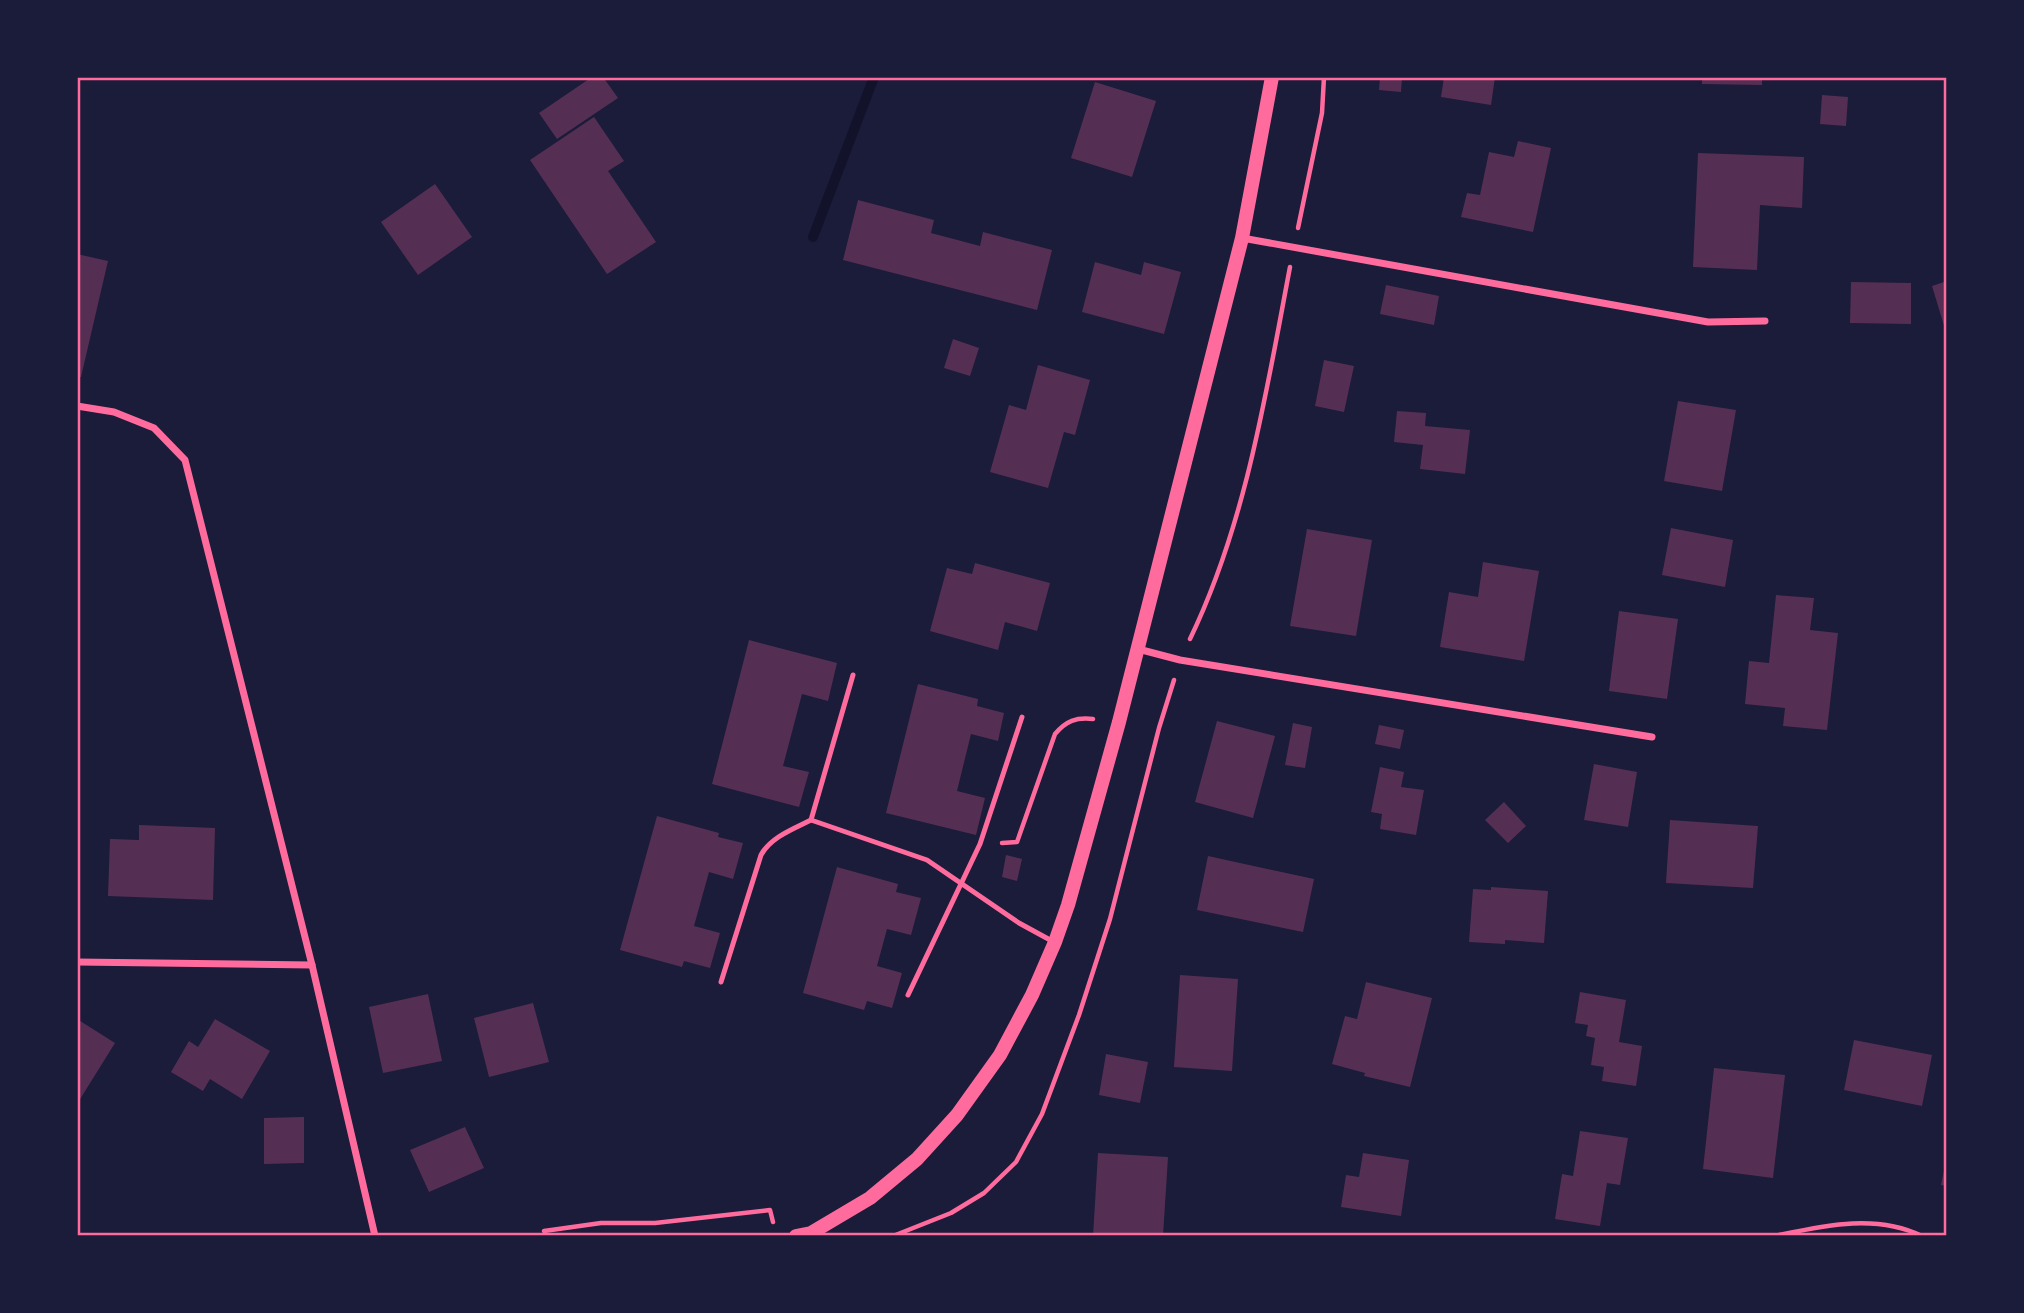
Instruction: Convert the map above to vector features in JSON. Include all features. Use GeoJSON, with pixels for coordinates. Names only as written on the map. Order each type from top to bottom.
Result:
{"type":"FeatureCollection","features":[{"type":"Feature","properties":{"kind":"main road"},"geometry":{"type":"LineString","coordinates":[[796,1236],[812,1234],[870,1198],[917,1159],[957,1115],[1000,1055],[1032,995],[1055,942],[1068,905],[1119,722],[1242,238],[1272,77]]}},
{"type":"Feature","properties":{"kind":"street"},"geometry":{"type":"LineString","coordinates":[[1242,238],[1709,322],[1765,321]]}},
{"type":"Feature","properties":{"kind":"street"},"geometry":{"type":"LineString","coordinates":[[77,405],[114,412],[154,428],[184,460],[312,965],[376,1236]]}},
{"type":"Feature","properties":{"kind":"street"},"geometry":{"type":"LineString","coordinates":[[1138,649],[1180,660],[1652,737]]}},
{"type":"Feature","properties":{"kind":"street"},"geometry":{"type":"LineString","coordinates":[[77,962],[312,965]]}},
{"type":"Feature","properties":{"kind":"lane"},"geometry":{"type":"LineString","coordinates":[[811,820],[853,675]]}},
{"type":"Feature","properties":{"kind":"lane"},"geometry":{"type":"LineString","coordinates":[[908,995],[980,845],[1022,717]]}},
{"type":"Feature","properties":{"kind":"lane"},"geometry":{"type":"LineString","coordinates":[[721,982],[765,847],[781,835],[811,820],[927,860],[1019,923],[1055,942]]}},
{"type":"Feature","properties":{"kind":"path"},"geometry":{"type":"LineString","coordinates":[[893,1236],[951,1213],[984,1193],[1016,1162],[1042,1114],[1079,1015],[1110,919],[1159,728],[1180,660],[1206,606],[1231,532],[1260,427],[1322,113],[1324,77]]}},
{"type":"Feature","properties":{"kind":"path"},"geometry":{"type":"LineString","coordinates":[[980,845],[1017,842],[1055,734],[1064,723],[1087,718],[1119,722]]}},
{"type":"Feature","properties":{"kind":"path"},"geometry":{"type":"LineString","coordinates":[[544,1231],[601,1223],[654,1223],[770,1210]]}},
{"type":"Feature","properties":{"kind":"path"},"geometry":{"type":"LineString","coordinates":[[1774,1236],[1821,1226],[1860,1222],[1890,1226],[1922,1236]]}},
{"type":"Feature","properties":{"kind":"building"},"geometry":{"type":"Polygon","coordinates":[[[592,77],[603,77],[618,98],[557,139],[539,113],[592,77]]]}},
{"type":"Feature","properties":{"kind":"building"},"geometry":{"type":"Polygon","coordinates":[[[1380,77],[1402,77],[1401,92],[1379,90],[1380,77]]]}},
{"type":"Feature","properties":{"kind":"building"},"geometry":{"type":"Polygon","coordinates":[[[1444,77],[1495,77],[1491,105],[1441,97],[1444,77]]]}},
{"type":"Feature","properties":{"kind":"building"},"geometry":{"type":"Polygon","coordinates":[[[1702,77],[1762,77],[1762,85],[1702,84],[1702,77]]]}},
{"type":"Feature","properties":{"kind":"building"},"geometry":{"type":"Polygon","coordinates":[[[1095,82],[1156,101],[1132,177],[1071,158],[1095,82]]]}},
{"type":"Feature","properties":{"kind":"building"},"geometry":{"type":"Polygon","coordinates":[[[1822,95],[1848,97],[1846,126],[1820,124],[1822,95]]]}},
{"type":"Feature","properties":{"kind":"building"},"geometry":{"type":"Polygon","coordinates":[[[594,117],[624,161],[608,171],[656,242],[607,274],[530,160],[594,117]]]}},
{"type":"Feature","properties":{"kind":"building"},"geometry":{"type":"Polygon","coordinates":[[[1518,141],[1551,148],[1533,232],[1461,217],[1467,193],[1480,195],[1489,152],[1514,157],[1518,141]]]}},
{"type":"Feature","properties":{"kind":"building"},"geometry":{"type":"Polygon","coordinates":[[[1698,153],[1804,157],[1802,208],[1760,205],[1757,270],[1693,267],[1698,153]]]}},
{"type":"Feature","properties":{"kind":"building"},"geometry":{"type":"Polygon","coordinates":[[[435,184],[472,237],[418,275],[381,222],[435,184]]]}},
{"type":"Feature","properties":{"kind":"building"},"geometry":{"type":"Polygon","coordinates":[[[858,200],[934,220],[931,233],[980,246],[983,232],[1052,250],[1037,310],[843,260],[858,200]]]}},
{"type":"Feature","properties":{"kind":"building"},"geometry":{"type":"Polygon","coordinates":[[[77,254],[108,261],[81,377],[77,376],[77,254]]]}},
{"type":"Feature","properties":{"kind":"building"},"geometry":{"type":"Polygon","coordinates":[[[1095,262],[1141,275],[1144,262],[1181,272],[1164,334],[1082,312],[1095,262]]]}},
{"type":"Feature","properties":{"kind":"building"},"geometry":{"type":"Polygon","coordinates":[[[1947,281],[1947,329],[1945,329],[1932,286],[1947,281]]]}},
{"type":"Feature","properties":{"kind":"building"},"geometry":{"type":"Polygon","coordinates":[[[1851,282],[1911,283],[1911,324],[1850,323],[1851,282]]]}},
{"type":"Feature","properties":{"kind":"building"},"geometry":{"type":"Polygon","coordinates":[[[1386,285],[1439,296],[1434,325],[1380,314],[1386,285]]]}},
{"type":"Feature","properties":{"kind":"building"},"geometry":{"type":"Polygon","coordinates":[[[953,339],[979,348],[970,376],[944,368],[953,339]]]}},
{"type":"Feature","properties":{"kind":"building"},"geometry":{"type":"Polygon","coordinates":[[[1324,360],[1354,366],[1344,412],[1315,406],[1324,360]]]}},
{"type":"Feature","properties":{"kind":"building"},"geometry":{"type":"Polygon","coordinates":[[[1038,365],[1090,380],[1075,435],[1064,432],[1048,488],[990,472],[1009,405],[1026,410],[1038,365]]]}},
{"type":"Feature","properties":{"kind":"building"},"geometry":{"type":"Polygon","coordinates":[[[1678,401],[1736,410],[1722,491],[1664,481],[1678,401]]]}},
{"type":"Feature","properties":{"kind":"building"},"geometry":{"type":"Polygon","coordinates":[[[1397,411],[1426,413],[1425,426],[1470,430],[1465,474],[1420,469],[1423,445],[1394,442],[1397,411]]]}},
{"type":"Feature","properties":{"kind":"building"},"geometry":{"type":"Polygon","coordinates":[[[1671,528],[1733,540],[1725,587],[1662,575],[1671,528]]]}},
{"type":"Feature","properties":{"kind":"building"},"geometry":{"type":"Polygon","coordinates":[[[1307,529],[1372,540],[1356,636],[1290,626],[1307,529]]]}},
{"type":"Feature","properties":{"kind":"building"},"geometry":{"type":"Polygon","coordinates":[[[1483,562],[1539,571],[1524,661],[1440,647],[1449,592],[1478,597],[1483,562]]]}},
{"type":"Feature","properties":{"kind":"building"},"geometry":{"type":"Polygon","coordinates":[[[975,563],[1050,583],[1037,631],[1005,622],[998,650],[930,631],[947,568],[972,574],[975,563]]]}},
{"type":"Feature","properties":{"kind":"building"},"geometry":{"type":"Polygon","coordinates":[[[1776,595],[1814,598],[1810,630],[1838,633],[1827,730],[1783,726],[1785,708],[1745,704],[1749,661],[1769,663],[1776,595]]]}},
{"type":"Feature","properties":{"kind":"building"},"geometry":{"type":"Polygon","coordinates":[[[1619,611],[1678,619],[1667,699],[1609,691],[1619,611]]]}},
{"type":"Feature","properties":{"kind":"building"},"geometry":{"type":"Polygon","coordinates":[[[749,640],[837,663],[828,701],[802,694],[783,766],[809,772],[799,807],[712,784],[749,640]]]}},
{"type":"Feature","properties":{"kind":"building"},"geometry":{"type":"Polygon","coordinates":[[[918,684],[978,699],[977,706],[1004,713],[998,741],[971,734],[957,791],[985,798],[976,835],[886,813],[918,684]]]}},
{"type":"Feature","properties":{"kind":"building"},"geometry":{"type":"Polygon","coordinates":[[[1217,721],[1275,736],[1253,818],[1195,802],[1217,721]]]}},
{"type":"Feature","properties":{"kind":"building"},"geometry":{"type":"Polygon","coordinates":[[[1293,723],[1312,727],[1305,768],[1285,765],[1293,723]]]}},
{"type":"Feature","properties":{"kind":"building"},"geometry":{"type":"Polygon","coordinates":[[[1379,725],[1404,730],[1400,749],[1375,744],[1379,725]]]}},
{"type":"Feature","properties":{"kind":"building"},"geometry":{"type":"Polygon","coordinates":[[[1594,764],[1637,772],[1628,827],[1584,820],[1594,764]]]}},
{"type":"Feature","properties":{"kind":"building"},"geometry":{"type":"Polygon","coordinates":[[[1380,767],[1404,772],[1401,787],[1424,790],[1416,835],[1380,829],[1382,814],[1371,812],[1380,767]]]}},
{"type":"Feature","properties":{"kind":"building"},"geometry":{"type":"Polygon","coordinates":[[[1504,802],[1526,826],[1508,843],[1485,820],[1504,802]]]}},
{"type":"Feature","properties":{"kind":"building"},"geometry":{"type":"Polygon","coordinates":[[[657,816],[719,833],[718,837],[743,843],[733,879],[709,872],[694,926],[720,933],[710,968],[684,961],[682,967],[620,950],[657,816]]]}},
{"type":"Feature","properties":{"kind":"building"},"geometry":{"type":"Polygon","coordinates":[[[1670,820],[1758,826],[1753,888],[1666,883],[1670,820]]]}},
{"type":"Feature","properties":{"kind":"building"},"geometry":{"type":"Polygon","coordinates":[[[139,825],[215,828],[213,900],[108,896],[110,839],[139,840],[139,825]]]}},
{"type":"Feature","properties":{"kind":"building"},"geometry":{"type":"Polygon","coordinates":[[[1006,855],[1022,859],[1017,881],[1002,877],[1006,855]]]}},
{"type":"Feature","properties":{"kind":"building"},"geometry":{"type":"Polygon","coordinates":[[[1208,856],[1314,879],[1303,932],[1197,910],[1208,856]]]}},
{"type":"Feature","properties":{"kind":"building"},"geometry":{"type":"Polygon","coordinates":[[[837,867],[898,884],[896,892],[921,898],[911,935],[887,929],[877,966],[902,973],[892,1008],[867,1001],[864,1010],[803,993],[837,867]]]}},
{"type":"Feature","properties":{"kind":"building"},"geometry":{"type":"Polygon","coordinates":[[[1491,887],[1548,891],[1544,943],[1505,940],[1505,944],[1469,942],[1473,889],[1491,890],[1491,887]]]}},
{"type":"Feature","properties":{"kind":"building"},"geometry":{"type":"Polygon","coordinates":[[[1180,975],[1238,979],[1232,1071],[1174,1067],[1180,975]]]}},
{"type":"Feature","properties":{"kind":"building"},"geometry":{"type":"Polygon","coordinates":[[[1366,982],[1432,998],[1410,1087],[1364,1076],[1365,1073],[1332,1064],[1345,1016],[1357,1019],[1366,982]]]}},
{"type":"Feature","properties":{"kind":"building"},"geometry":{"type":"Polygon","coordinates":[[[1580,992],[1626,1000],[1619,1042],[1642,1046],[1636,1086],[1602,1081],[1604,1067],[1591,1065],[1595,1038],[1586,1036],[1588,1025],[1575,1023],[1580,992]]]}},
{"type":"Feature","properties":{"kind":"building"},"geometry":{"type":"Polygon","coordinates":[[[428,994],[442,1061],[383,1073],[369,1007],[428,994]]]}},
{"type":"Feature","properties":{"kind":"building"},"geometry":{"type":"Polygon","coordinates":[[[533,1003],[549,1062],[489,1077],[474,1018],[533,1003]]]}},
{"type":"Feature","properties":{"kind":"building"},"geometry":{"type":"Polygon","coordinates":[[[77,1019],[115,1043],[77,1104],[77,1019]]]}},
{"type":"Feature","properties":{"kind":"building"},"geometry":{"type":"Polygon","coordinates":[[[215,1019],[270,1051],[242,1099],[210,1079],[203,1091],[171,1072],[189,1041],[198,1047],[215,1019]]]}},
{"type":"Feature","properties":{"kind":"building"},"geometry":{"type":"Polygon","coordinates":[[[1854,1040],[1932,1055],[1922,1106],[1844,1090],[1854,1040]]]}},
{"type":"Feature","properties":{"kind":"building"},"geometry":{"type":"Polygon","coordinates":[[[1106,1054],[1148,1062],[1140,1103],[1099,1095],[1106,1054]]]}},
{"type":"Feature","properties":{"kind":"building"},"geometry":{"type":"Polygon","coordinates":[[[1714,1068],[1785,1075],[1773,1178],[1703,1169],[1714,1068]]]}},
{"type":"Feature","properties":{"kind":"building"},"geometry":{"type":"Polygon","coordinates":[[[304,1117],[304,1163],[264,1164],[264,1118],[304,1117]]]}},
{"type":"Feature","properties":{"kind":"building"},"geometry":{"type":"Polygon","coordinates":[[[465,1127],[484,1168],[429,1192],[410,1150],[465,1127]]]}},
{"type":"Feature","properties":{"kind":"building"},"geometry":{"type":"Polygon","coordinates":[[[1580,1131],[1628,1138],[1620,1185],[1607,1183],[1600,1226],[1555,1219],[1562,1174],[1573,1176],[1580,1131]]]}},
{"type":"Feature","properties":{"kind":"building"},"geometry":{"type":"Polygon","coordinates":[[[1098,1153],[1168,1157],[1163,1236],[1093,1236],[1098,1153]]]}},
{"type":"Feature","properties":{"kind":"building"},"geometry":{"type":"Polygon","coordinates":[[[1363,1153],[1409,1160],[1401,1216],[1341,1207],[1346,1175],[1359,1177],[1363,1153]]]}},
{"type":"Feature","properties":{"kind":"building"},"geometry":{"type":"Polygon","coordinates":[[[1947,1161],[1947,1186],[1941,1185],[1947,1161]]]}},
{"type":"Feature","properties":{"kind":"waterway"},"geometry":{"type":"LineString","coordinates":[[813,237],[874,77]]}}]}
